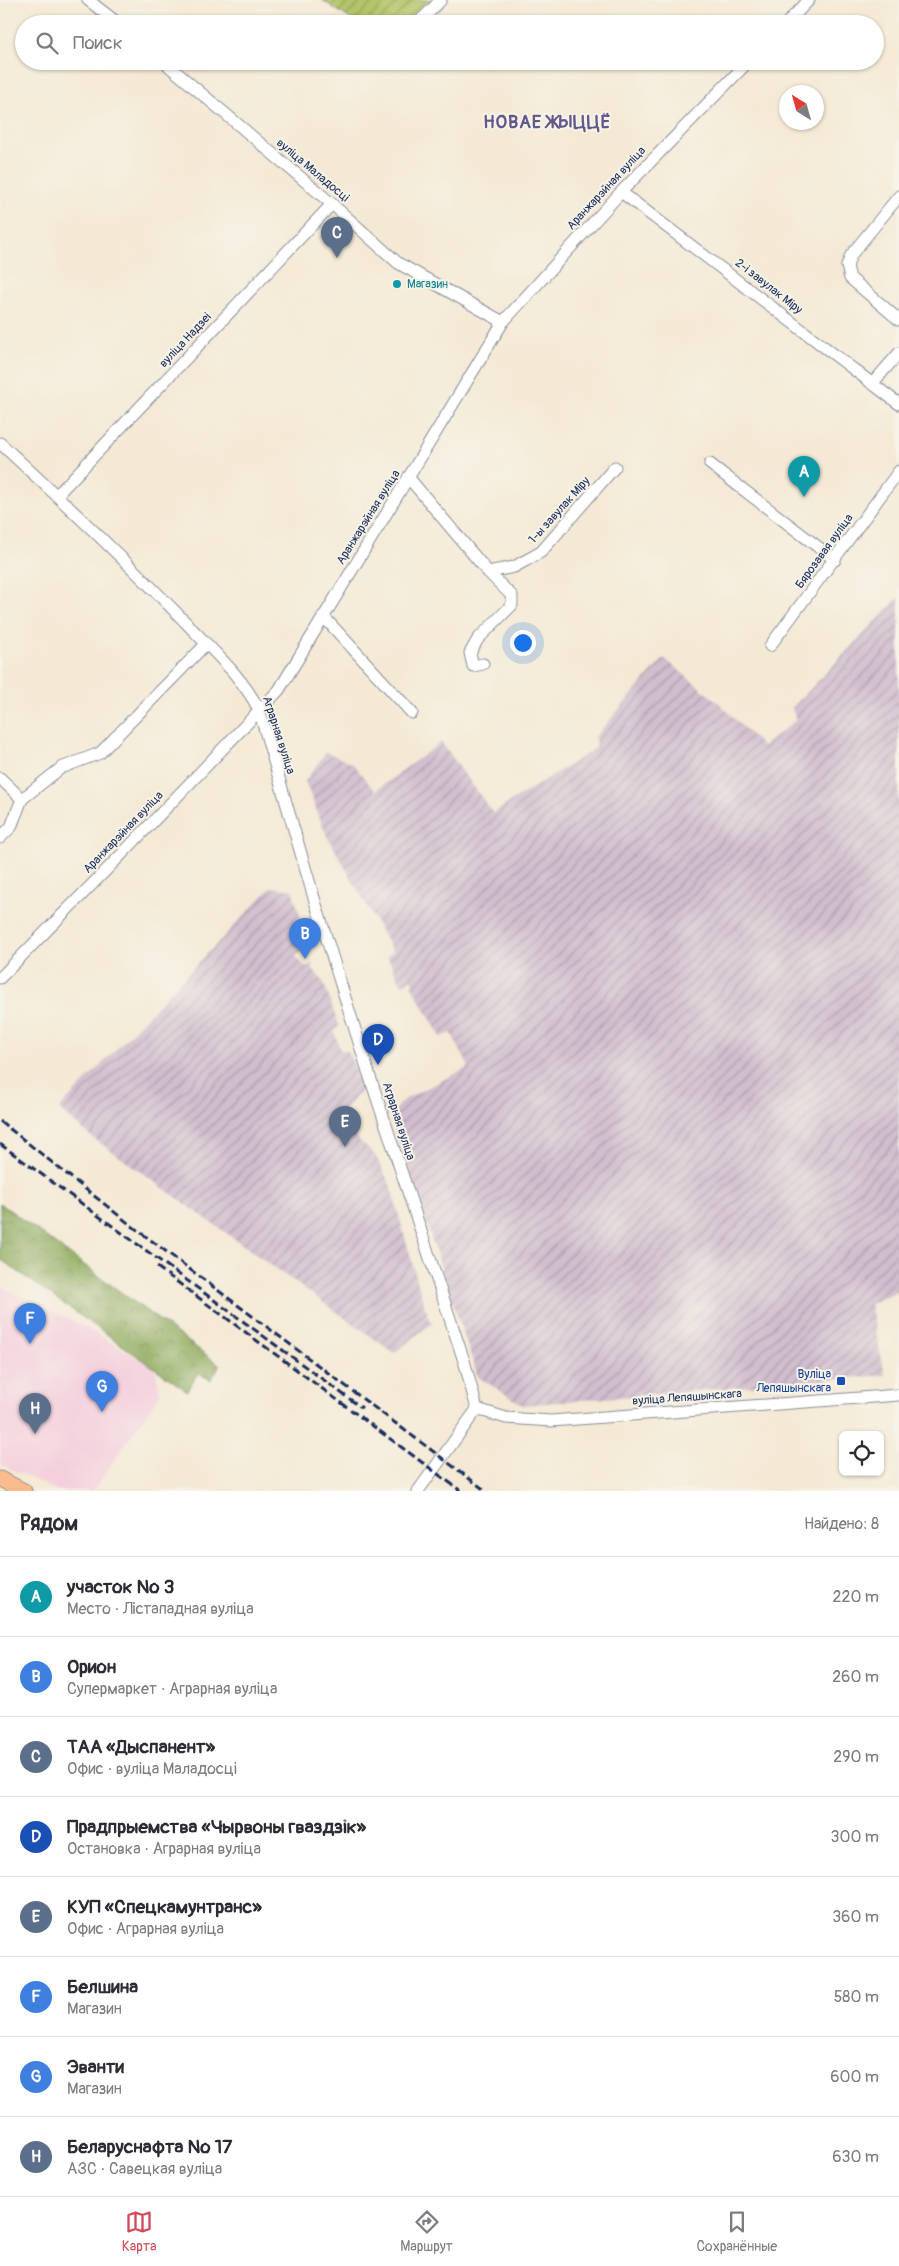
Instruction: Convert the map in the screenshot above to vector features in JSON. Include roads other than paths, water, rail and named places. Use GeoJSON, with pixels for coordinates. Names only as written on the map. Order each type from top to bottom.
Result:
{"type":"FeatureCollection","features":[{"type":"Feature","properties":{"kind":"main road"},"geometry":{"type":"LineString","coordinates":[[0,1479],[24,1491]]}},
{"type":"Feature","properties":{"kind":"street"},"geometry":{"type":"LineString","coordinates":[[88,0],[107,15]]}},
{"type":"Feature","properties":{"kind":"street"},"geometry":{"type":"LineString","coordinates":[[426,15],[441,0]]}},
{"type":"Feature","properties":{"kind":"street"},"geometry":{"type":"LineString","coordinates":[[795,15],[809,0]]}},
{"type":"Feature","properties":{"kind":"street","name":"вуліца Маладосці"},"geometry":{"type":"LineString","coordinates":[[174,70],[332,204],[398,263],[502,322]]}},
{"type":"Feature","properties":{"kind":"street","name":"Аранжарэйная вуліца"},"geometry":{"type":"LineString","coordinates":[[0,978],[279,690],[502,322],[621,192],[740,70]]}},
{"type":"Feature","properties":{"kind":"street","name":"2-і завулак Міру"},"geometry":{"type":"LineString","coordinates":[[621,192],[899,404]]}},
{"type":"Feature","properties":{"kind":"street"},"geometry":{"type":"LineString","coordinates":[[899,196],[851,255],[847,266],[850,278],[899,320]]}},
{"type":"Feature","properties":{"kind":"street","name":"вуліца Надзеі"},"geometry":{"type":"LineString","coordinates":[[57,495],[332,204]]}},
{"type":"Feature","properties":{"kind":"street"},"geometry":{"type":"LineString","coordinates":[[872,384],[899,353]]}},
{"type":"Feature","properties":{"kind":"street","name":"Аграрная вуліца"},"geometry":{"type":"LineString","coordinates":[[0,443],[57,495],[156,591],[238,677],[259,710],[316,907],[478,1409]]}},
{"type":"Feature","properties":{"kind":"street"},"geometry":{"type":"LineString","coordinates":[[710,464],[835,560]]}},
{"type":"Feature","properties":{"kind":"street","name":"1-ы завулак Міру"},"geometry":{"type":"LineString","coordinates":[[488,572],[514,568],[541,552],[615,467]]}},
{"type":"Feature","properties":{"kind":"street","name":"Бярозавая вуліца"},"geometry":{"type":"LineString","coordinates":[[770,646],[835,560],[899,470]]}},
{"type":"Feature","properties":{"kind":"street"},"geometry":{"type":"LineString","coordinates":[[408,478],[488,572],[512,596],[512,605],[478,639],[470,653],[473,666],[484,664]]}},
{"type":"Feature","properties":{"kind":"street"},"geometry":{"type":"LineString","coordinates":[[323,616],[412,713]]}},
{"type":"Feature","properties":{"kind":"street"},"geometry":{"type":"LineString","coordinates":[[0,838],[11,827],[22,800],[61,768],[100,753],[206,644]]}},
{"type":"Feature","properties":{"kind":"street"},"geometry":{"type":"LineString","coordinates":[[0,778],[22,800]]}},
{"type":"Feature","properties":{"kind":"street","name":"вуліца Лепяшынскага"},"geometry":{"type":"LineString","coordinates":[[478,1409],[506,1418],[550,1421],[899,1395]]}},
{"type":"Feature","properties":{"kind":"street"},"geometry":{"type":"LineString","coordinates":[[418,1491],[478,1409]]}},
{"type":"Feature","properties":{"kind":"railway"},"geometry":{"type":"LineString","coordinates":[[0,1121],[132,1226],[486,1491]]}},
{"type":"Feature","properties":{"kind":"railway"},"geometry":{"type":"LineString","coordinates":[[0,1144],[362,1408]]}},
{"type":"Feature","properties":{"kind":"railway"},"geometry":{"type":"LineString","coordinates":[[157,1267],[461,1491]]}},
{"type":"Feature","properties":{"kind":"place","name":"ТАА «Дыспанент»"},"geometry":{"type":"Point","coordinates":[337,258]}},
{"type":"Feature","properties":{"kind":"place","name":"Магазин"},"geometry":{"type":"Point","coordinates":[397,284]}},
{"type":"Feature","properties":{"kind":"place","name":"участок № 3"},"geometry":{"type":"Point","coordinates":[804,497]}},
{"type":"Feature","properties":{"kind":"place","name":"Орион"},"geometry":{"type":"Point","coordinates":[305,959]}},
{"type":"Feature","properties":{"kind":"place","name":"Прадпрыемства «Чырвоны гваздзік»"},"geometry":{"type":"Point","coordinates":[378,1065]}},
{"type":"Feature","properties":{"kind":"place","name":"КУП «Спецкамунтранс»"},"geometry":{"type":"Point","coordinates":[345,1147]}},
{"type":"Feature","properties":{"kind":"place","name":"Белшина"},"geometry":{"type":"Point","coordinates":[30,1344]}},
{"type":"Feature","properties":{"kind":"place","name":"Вуліца Лепяшынскага"},"geometry":{"type":"Point","coordinates":[841,1381]}},
{"type":"Feature","properties":{"kind":"place","name":"Эванти"},"geometry":{"type":"Point","coordinates":[102,1412]}},
{"type":"Feature","properties":{"kind":"place","name":"Беларуснафта № 17"},"geometry":{"type":"Point","coordinates":[35,1434]}},
{"type":"Feature","properties":{"kind":"district","name":"НОВАЕ ЖЫЦЦЁ"},"geometry":{"type":"Point","coordinates":[547,122]}}]}
